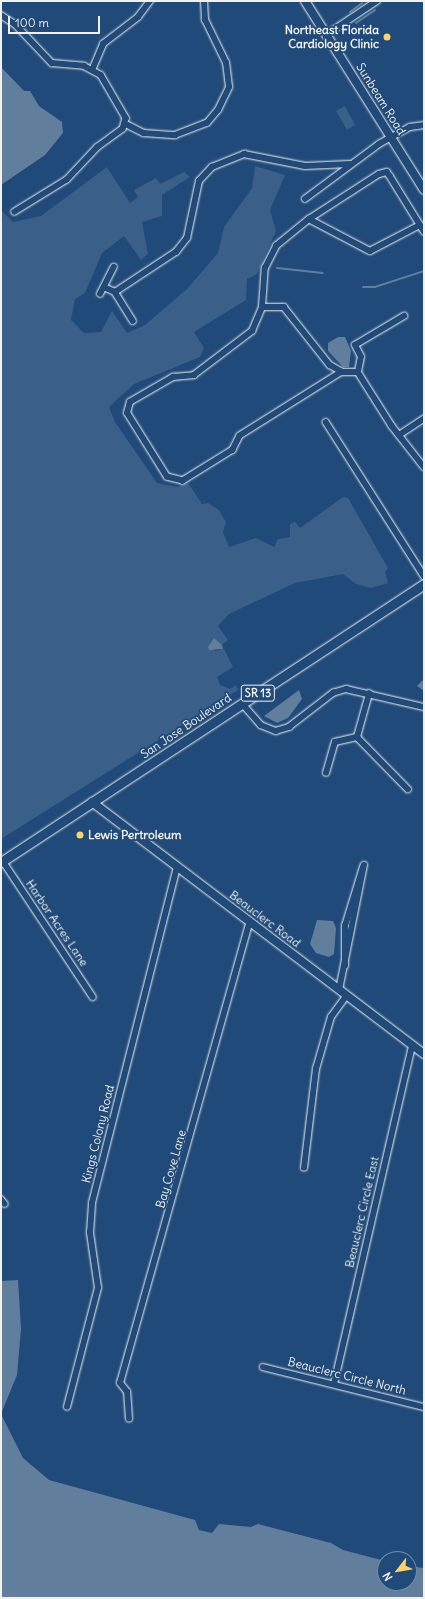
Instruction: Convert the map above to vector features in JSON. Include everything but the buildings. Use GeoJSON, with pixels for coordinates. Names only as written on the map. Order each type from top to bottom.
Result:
{"type":"FeatureCollection","features":[{"type":"Feature","properties":{"kind":"main road","name":"San Jose Boulevard"},"geometry":{"type":"LineString","coordinates":[[2,862],[424,584]]}},
{"type":"Feature","properties":{"kind":"street"},"geometry":{"type":"LineString","coordinates":[[93,68],[103,44],[138,17],[150,1]]}},
{"type":"Feature","properties":{"kind":"street"},"geometry":{"type":"LineString","coordinates":[[126,124],[144,133],[176,135],[207,123],[218,110],[229,87],[226,63],[205,20],[204,1]]}},
{"type":"Feature","properties":{"kind":"street","name":"Sunbeam Road"},"geometry":{"type":"LineString","coordinates":[[305,1],[424,190]]}},
{"type":"Feature","properties":{"kind":"street"},"geometry":{"type":"LineString","coordinates":[[326,35],[377,1]]}},
{"type":"Feature","properties":{"kind":"street"},"geometry":{"type":"LineString","coordinates":[[1,15],[15,24],[52,62],[93,68],[101,75],[125,112],[126,124]]}},
{"type":"Feature","properties":{"kind":"street"},"geometry":{"type":"LineString","coordinates":[[15,212],[66,180],[126,124]]}},
{"type":"Feature","properties":{"kind":"street"},"geometry":{"type":"LineString","coordinates":[[305,199],[350,164],[390,136],[424,125]]}},
{"type":"Feature","properties":{"kind":"street"},"geometry":{"type":"LineString","coordinates":[[115,292],[176,252],[187,238],[199,181],[212,167],[244,154],[305,166],[350,164]]}},
{"type":"Feature","properties":{"kind":"street"},"geometry":{"type":"LineString","coordinates":[[309,219],[370,251],[422,228],[390,176],[383,172],[309,219],[287,235],[267,260],[262,307],[252,331],[215,355],[213,363],[194,375],[173,377],[127,407],[129,417],[171,481],[183,481],[233,450],[240,436],[342,372],[358,372]]}},
{"type":"Feature","properties":{"kind":"street"},"geometry":{"type":"LineString","coordinates":[[100,294],[114,268]]}},
{"type":"Feature","properties":{"kind":"street"},"geometry":{"type":"LineString","coordinates":[[104,287],[115,292],[133,321]]}},
{"type":"Feature","properties":{"kind":"street"},"geometry":{"type":"LineString","coordinates":[[262,307],[284,307],[312,346],[342,372]]}},
{"type":"Feature","properties":{"kind":"street"},"geometry":{"type":"LineString","coordinates":[[404,316],[355,345],[361,357],[358,372],[399,435],[424,467]]}},
{"type":"Feature","properties":{"kind":"street"},"geometry":{"type":"LineString","coordinates":[[399,435],[424,419]]}},
{"type":"Feature","properties":{"kind":"street"},"geometry":{"type":"LineString","coordinates":[[326,422],[424,576]]}},
{"type":"Feature","properties":{"kind":"street"},"geometry":{"type":"LineString","coordinates":[[242,703],[260,725],[276,730],[294,724],[333,693],[346,690],[424,707]]}},
{"type":"Feature","properties":{"kind":"street"},"geometry":{"type":"LineString","coordinates":[[357,737],[369,694]]}},
{"type":"Feature","properties":{"kind":"street"},"geometry":{"type":"LineString","coordinates":[[326,772],[335,742],[357,737]]}},
{"type":"Feature","properties":{"kind":"street"},"geometry":{"type":"LineString","coordinates":[[357,737],[408,788]]}},
{"type":"Feature","properties":{"kind":"street","name":"Beauclerc Road"},"geometry":{"type":"LineString","coordinates":[[92,802],[424,1054]]}},
{"type":"Feature","properties":{"kind":"street","name":"Harbor Acres Lane"},"geometry":{"type":"LineString","coordinates":[[2,862],[93,997]]}},
{"type":"Feature","properties":{"kind":"street"},"geometry":{"type":"LineString","coordinates":[[304,1168],[316,1069],[331,1017],[343,993],[354,914],[364,865],[348,912],[342,952],[346,970]]}},
{"type":"Feature","properties":{"kind":"street","name":"Kings Colony Road"},"geometry":{"type":"LineString","coordinates":[[67,1408],[98,1288],[90,1233],[92,1203],[177,867]]}},
{"type":"Feature","properties":{"kind":"street"},"geometry":{"type":"LineString","coordinates":[[348,912],[354,914]]}},
{"type":"Feature","properties":{"kind":"street","name":"Bay Cove Lane"},"geometry":{"type":"LineString","coordinates":[[129,1420],[127,1392],[120,1383],[250,922]]}},
{"type":"Feature","properties":{"kind":"street","name":"Beauclerc Circle East"},"geometry":{"type":"LineString","coordinates":[[334,1384],[412,1045]]}},
{"type":"Feature","properties":{"kind":"street"},"geometry":{"type":"LineString","coordinates":[[1,1199],[5,1204]]}},
{"type":"Feature","properties":{"kind":"street","name":"Beauclerc Circle North"},"geometry":{"type":"LineString","coordinates":[[264,1367],[424,1407]]}},
{"type":"Feature","properties":{"kind":"shaded area"},"geometry":{"type":"Polygon","coordinates":[[[1,67],[24,91],[30,91],[39,106],[62,122],[63,133],[45,155],[1,185],[1,67]]]}},
{"type":"Feature","properties":{"kind":"shaded area"},"geometry":{"type":"Polygon","coordinates":[[[345,106],[355,125],[347,130],[336,111],[345,106]]]}},
{"type":"Feature","properties":{"kind":"shaded area"},"geometry":{"type":"Polygon","coordinates":[[[255,166],[285,175],[270,210],[276,231],[257,274],[247,279],[246,300],[194,332],[204,348],[200,357],[134,384],[109,407],[115,422],[157,483],[177,487],[188,483],[202,504],[208,503],[219,510],[226,522],[223,532],[229,547],[256,538],[274,547],[278,539],[290,537],[290,524],[295,522],[300,528],[343,497],[348,498],[388,568],[385,572],[388,583],[371,588],[356,584],[343,574],[295,583],[229,614],[218,626],[228,640],[222,645],[214,638],[215,651],[224,649],[233,667],[217,677],[220,685],[230,689],[236,685],[238,690],[1,839],[1,210],[13,222],[41,216],[107,167],[130,203],[138,197],[134,190],[156,178],[160,184],[184,172],[190,177],[162,195],[162,216],[142,222],[148,254],[141,260],[124,236],[102,253],[85,293],[75,299],[71,320],[84,333],[101,332],[112,311],[127,333],[145,325],[187,289],[218,253],[224,227],[252,188],[255,166]]]}},
{"type":"Feature","properties":{"kind":"shaded area"},"geometry":{"type":"Polygon","coordinates":[[[338,337],[345,337],[351,351],[349,367],[343,367],[328,351],[328,343],[338,337]]]}},
{"type":"Feature","properties":{"kind":"shaded area"},"geometry":{"type":"Polygon","coordinates":[[[214,638],[222,645],[223,649],[209,650],[208,647],[214,638]]]}},
{"type":"Feature","properties":{"kind":"shaded area"},"geometry":{"type":"Polygon","coordinates":[[[424,679],[424,691],[417,686],[424,679]]]}},
{"type":"Feature","properties":{"kind":"shaded area"},"geometry":{"type":"Polygon","coordinates":[[[299,690],[302,699],[288,718],[277,723],[264,716],[299,690]]]}},
{"type":"Feature","properties":{"kind":"shaded area"},"geometry":{"type":"Polygon","coordinates":[[[317,920],[333,921],[336,928],[334,954],[329,957],[316,953],[310,944],[317,920]]]}},
{"type":"Feature","properties":{"kind":"shaded area"},"geometry":{"type":"Polygon","coordinates":[[[18,1280],[21,1329],[17,1375],[1,1414],[1,1281],[18,1280]]]}},
{"type":"Feature","properties":{"kind":"shaded area"},"geometry":{"type":"Polygon","coordinates":[[[1,1414],[23,1458],[49,1480],[195,1520],[199,1530],[212,1533],[219,1524],[251,1527],[258,1524],[331,1543],[343,1550],[377,1559],[377,1591],[417,1591],[417,1567],[424,1568],[424,1598],[1,1598],[1,1414]]]}},
{"type":"Feature","properties":{"kind":"waterway"},"geometry":{"type":"LineString","coordinates":[[350,12],[362,3]]}},
{"type":"Feature","properties":{"kind":"waterway"},"geometry":{"type":"LineString","coordinates":[[356,23],[375,10]]}},
{"type":"Feature","properties":{"kind":"waterway"},"geometry":{"type":"LineString","coordinates":[[277,268],[323,273]]}},
{"type":"Feature","properties":{"kind":"waterway"},"geometry":{"type":"LineString","coordinates":[[363,287],[375,287],[424,271]]}},
{"type":"Feature","properties":{"kind":"place","name":"Northeast Florida Cardiology Clinic"},"geometry":{"type":"Point","coordinates":[387,37]}},
{"type":"Feature","properties":{"kind":"place","name":"Lewis Pertroleum"},"geometry":{"type":"Point","coordinates":[80,835]}}]}
